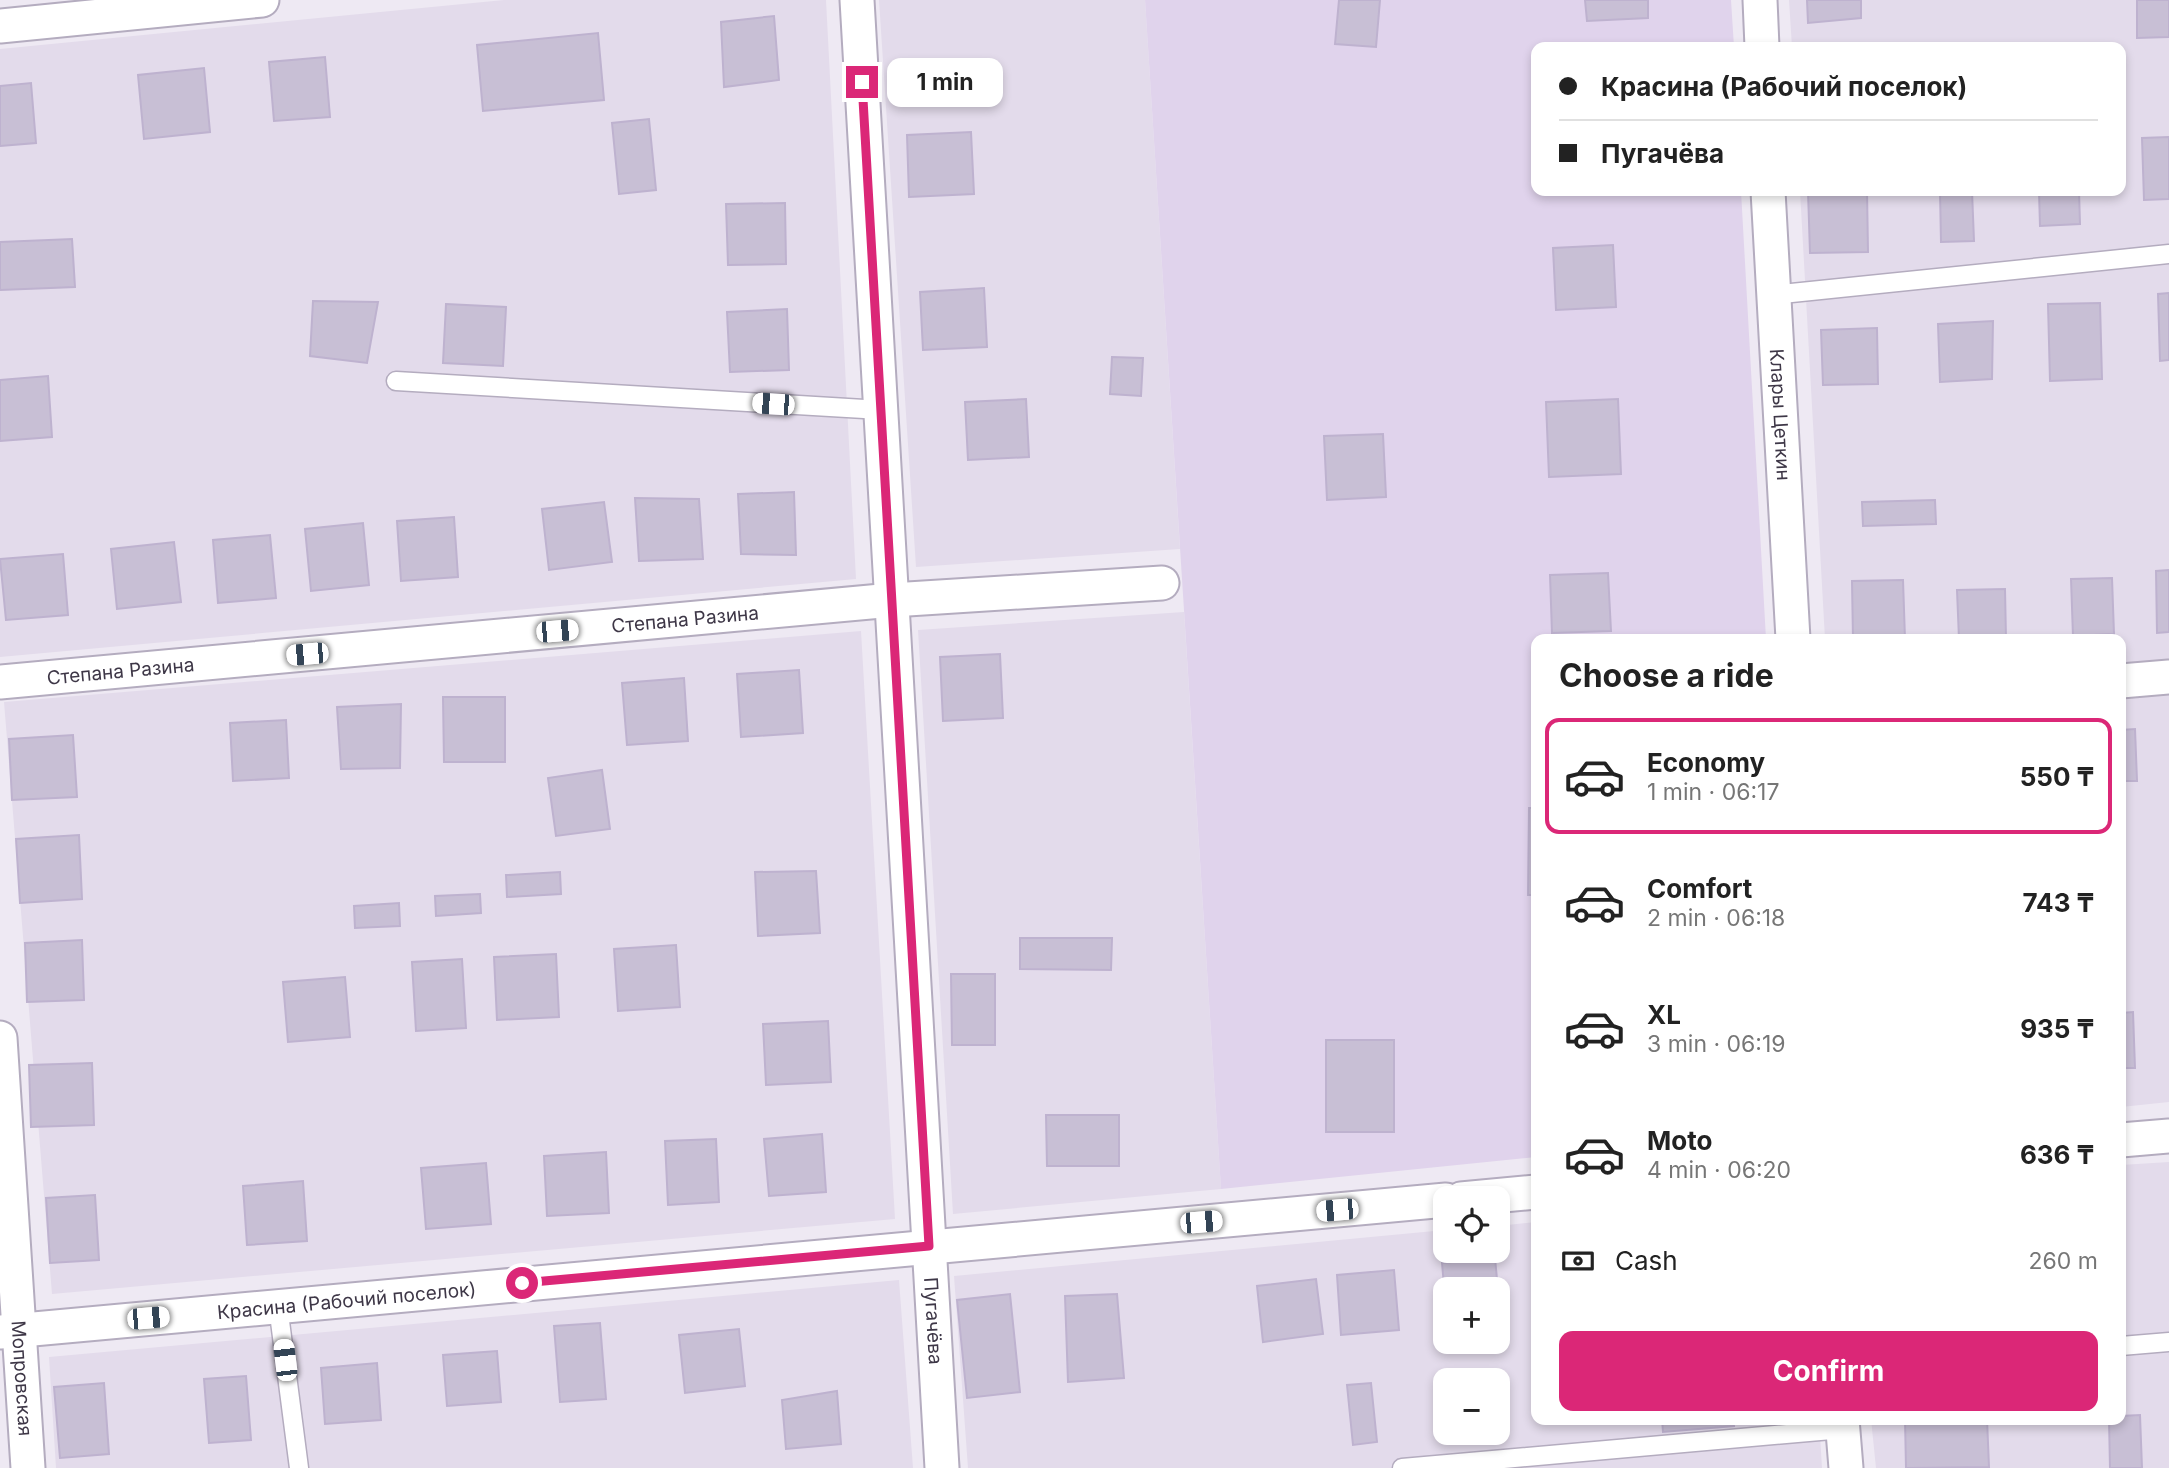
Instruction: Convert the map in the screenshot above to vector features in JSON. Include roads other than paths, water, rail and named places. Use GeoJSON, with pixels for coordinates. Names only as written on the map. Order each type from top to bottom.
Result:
{"type":"FeatureCollection","features":[{"type":"Feature","properties":{"kind":"street"},"geometry":{"type":"LineString","coordinates":[[0,26],[262,0]]}},
{"type":"Feature","properties":{"kind":"street","name":"Пугачёва"},"geometry":{"type":"LineString","coordinates":[[857,0],[942,1468]]}},
{"type":"Feature","properties":{"kind":"street"},"geometry":{"type":"LineString","coordinates":[[1759,0],[1762,42]]}},
{"type":"Feature","properties":{"kind":"street","name":"Клары Цеткин"},"geometry":{"type":"LineString","coordinates":[[1768,196],[1793,634]]}},
{"type":"Feature","properties":{"kind":"street","name":"Степана Разина"},"geometry":{"type":"LineString","coordinates":[[0,682],[892,600],[1161,583]]}},
{"type":"Feature","properties":{"kind":"street"},"geometry":{"type":"LineString","coordinates":[[2126,681],[2169,677]]}},
{"type":"Feature","properties":{"kind":"street","name":"Мопровская"},"geometry":{"type":"LineString","coordinates":[[0,1038],[9,1331],[27,1468]]}},
{"type":"Feature","properties":{"kind":"street"},"geometry":{"type":"LineString","coordinates":[[2126,1140],[2169,1136]]}},
{"type":"Feature","properties":{"kind":"street"},"geometry":{"type":"LineString","coordinates":[[1510,1194],[1531,1192]]}},
{"type":"Feature","properties":{"kind":"street","name":"Красина (Рабочий поселок)"},"geometry":{"type":"LineString","coordinates":[[9,1331],[1433,1201]]}},
{"type":"Feature","properties":{"kind":"street"},"geometry":{"type":"LineString","coordinates":[[1842,1425],[1846,1468]]}},
{"type":"Feature","properties":{"kind":"lane"},"geometry":{"type":"LineString","coordinates":[[1772,295],[2169,254]]}},
{"type":"Feature","properties":{"kind":"lane"},"geometry":{"type":"LineString","coordinates":[[396,381],[881,410]]}},
{"type":"Feature","properties":{"kind":"lane"},"geometry":{"type":"LineString","coordinates":[[278,1306],[299,1468]]}},
{"type":"Feature","properties":{"kind":"lane"},"geometry":{"type":"LineString","coordinates":[[2126,1346],[2169,1342]]}},
{"type":"Feature","properties":{"kind":"lane"},"geometry":{"type":"LineString","coordinates":[[1402,1468],[1832,1425]]}}]}
